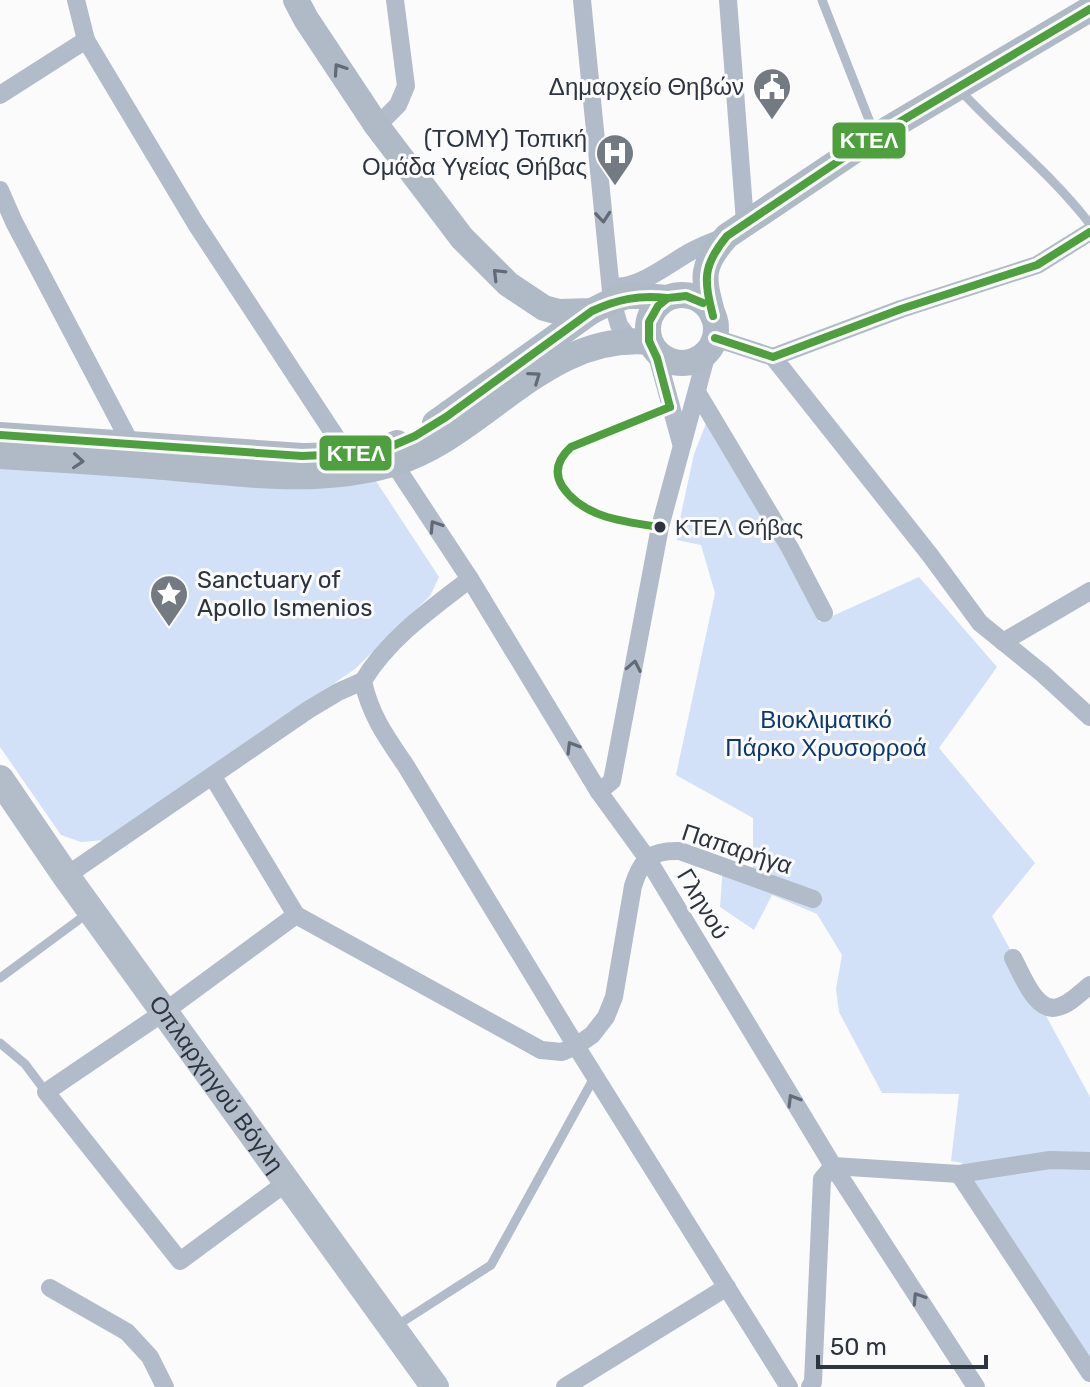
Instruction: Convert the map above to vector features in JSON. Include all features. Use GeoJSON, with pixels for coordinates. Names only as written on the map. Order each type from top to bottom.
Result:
{"type":"FeatureCollection","features":[{"type":"Feature","properties":{"kind":"main road","name":"Οπλαρχηγού Βόγλη"},"geometry":{"type":"LineString","coordinates":[[0,779],[91,911],[435,1387]]}},
{"type":"Feature","properties":{"kind":"street"},"geometry":{"type":"LineString","coordinates":[[76,0],[86,40],[196,224],[347,454]]}},
{"type":"Feature","properties":{"kind":"street"},"geometry":{"type":"LineString","coordinates":[[296,0],[377,126],[462,238],[508,284],[544,308],[559,312],[604,298],[667,298],[678,295],[699,299],[707,306],[712,335],[695,361],[681,364],[667,360],[645,345],[619,325],[604,298],[582,0]]}},
{"type":"Feature","properties":{"kind":"street"},"geometry":{"type":"LineString","coordinates":[[377,126],[398,105],[406,86],[395,0]]}},
{"type":"Feature","properties":{"kind":"street"},"geometry":{"type":"LineString","coordinates":[[599,792],[612,781],[660,527],[712,335],[705,270],[712,253],[736,229],[728,0]]}},
{"type":"Feature","properties":{"kind":"street"},"geometry":{"type":"LineString","coordinates":[[0,456],[145,452],[390,456],[604,298],[615,286],[636,283],[736,229],[876,136],[1090,9]]}},
{"type":"Feature","properties":{"kind":"street"},"geometry":{"type":"LineString","coordinates":[[0,95],[86,40]]}},
{"type":"Feature","properties":{"kind":"street"},"geometry":{"type":"LineString","coordinates":[[0,190],[14,222],[145,452]]}},
{"type":"Feature","properties":{"kind":"street"},"geometry":{"type":"LineString","coordinates":[[773,357],[901,309],[1037,265],[1090,232]]}},
{"type":"Feature","properties":{"kind":"street"},"geometry":{"type":"LineString","coordinates":[[667,298],[656,306],[650,317],[645,345],[681,443]]}},
{"type":"Feature","properties":{"kind":"street"},"geometry":{"type":"LineString","coordinates":[[712,335],[773,357],[980,623],[1090,717]]}},
{"type":"Feature","properties":{"kind":"street"},"geometry":{"type":"LineString","coordinates":[[0,435],[145,452],[262,476],[334,476],[390,456],[433,446],[552,365],[574,354],[595,346],[645,345]]}},
{"type":"Feature","properties":{"kind":"street"},"geometry":{"type":"LineString","coordinates":[[697,392],[790,548],[824,613]]}},
{"type":"Feature","properties":{"kind":"street","name":"Γληνού"},"geometry":{"type":"LineString","coordinates":[[390,456],[470,579],[599,792],[647,858],[833,1166],[976,1387]]}},
{"type":"Feature","properties":{"kind":"street"},"geometry":{"type":"LineString","coordinates":[[66,876],[308,710],[363,681],[372,665],[411,626],[470,579]]}},
{"type":"Feature","properties":{"kind":"street"},"geometry":{"type":"LineString","coordinates":[[1003,642],[1090,591]]}},
{"type":"Feature","properties":{"kind":"street"},"geometry":{"type":"LineString","coordinates":[[363,681],[367,701],[381,729],[789,1387]]}},
{"type":"Feature","properties":{"kind":"street"},"geometry":{"type":"LineString","coordinates":[[213,777],[296,915],[541,1050],[562,1052],[576,1046],[592,1035],[606,1017],[614,997],[633,886],[638,870],[647,858]]}},
{"type":"Feature","properties":{"kind":"street","name":"Παπαρήγα"},"geometry":{"type":"LineString","coordinates":[[647,858],[662,851],[680,851],[813,899]]}},
{"type":"Feature","properties":{"kind":"street"},"geometry":{"type":"LineString","coordinates":[[287,1182],[180,1261],[46,1092],[164,1012],[296,915]]}},
{"type":"Feature","properties":{"kind":"street"},"geometry":{"type":"LineString","coordinates":[[1013,958],[1041,1005],[1060,1007],[1090,985]]}},
{"type":"Feature","properties":{"kind":"street"},"geometry":{"type":"LineString","coordinates":[[810,1387],[813,1382],[822,1179],[833,1166],[959,1174],[1050,1160],[1090,1161]]}},
{"type":"Feature","properties":{"kind":"street"},"geometry":{"type":"LineString","coordinates":[[959,1174],[1090,1373]]}},
{"type":"Feature","properties":{"kind":"street"},"geometry":{"type":"LineString","coordinates":[[565,1387],[727,1287]]}},
{"type":"Feature","properties":{"kind":"street"},"geometry":{"type":"LineString","coordinates":[[50,1288],[127,1332],[150,1357],[165,1387]]}},
{"type":"Feature","properties":{"kind":"lane"},"geometry":{"type":"LineString","coordinates":[[822,0],[876,136]]}},
{"type":"Feature","properties":{"kind":"lane"},"geometry":{"type":"LineString","coordinates":[[958,87],[983,115],[1049,175],[1090,224]]}},
{"type":"Feature","properties":{"kind":"lane"},"geometry":{"type":"LineString","coordinates":[[660,527],[589,511],[568,495],[558,479],[556,465],[561,455],[571,447],[670,407]]}},
{"type":"Feature","properties":{"kind":"lane"},"geometry":{"type":"LineString","coordinates":[[0,978],[91,911]]}},
{"type":"Feature","properties":{"kind":"lane"},"geometry":{"type":"LineString","coordinates":[[0,1043],[25,1064],[46,1092]]}},
{"type":"Feature","properties":{"kind":"lane"},"geometry":{"type":"LineString","coordinates":[[393,1328],[491,1265],[595,1076]]}},
{"type":"Feature","properties":{"kind":"green space","name":"Βιοκλιματικό Πάρκο Χρυσορροά"},"geometry":{"type":"Polygon","coordinates":[[[707,421],[802,585],[819,622],[919,577],[997,667],[939,748],[1035,863],[992,916],[1090,1097],[1090,1358],[962,1163],[951,1161],[959,1094],[882,1093],[839,1012],[836,989],[842,955],[817,914],[772,895],[754,930],[720,907],[723,865],[753,880],[753,818],[676,775],[715,593],[701,545],[677,540],[694,454],[707,421]]]}},
{"type":"Feature","properties":{"kind":"green space"},"geometry":{"type":"Polygon","coordinates":[[[0,462],[372,475],[439,577],[430,596],[355,669],[105,840],[81,842],[61,835],[0,747],[0,462]]]}},
{"type":"Feature","properties":{"kind":"transit line","name":"ΚΤΕΛ"},"geometry":{"type":"LineString","coordinates":[[713,316],[707,274],[713,256],[727,236],[876,136],[1090,9]]}},
{"type":"Feature","properties":{"kind":"transit line","name":"ΚΤΕΛ"},"geometry":{"type":"LineString","coordinates":[[715,338],[773,357],[901,309],[1037,265],[1090,232]]}},
{"type":"Feature","properties":{"kind":"transit line","name":"ΚΤΕΛ"},"geometry":{"type":"LineString","coordinates":[[670,407],[657,358],[649,341],[649,322],[658,306],[668,298],[686,296],[703,303]]}},
{"type":"Feature","properties":{"kind":"transit line","name":"ΚΤΕΛ"},"geometry":{"type":"LineString","coordinates":[[0,435],[302,456],[385,449],[415,436],[446,417],[592,311],[629,299],[667,298]]}},
{"type":"Feature","properties":{"kind":"transit line","name":"ΚΤΕΛ"},"geometry":{"type":"LineString","coordinates":[[660,527],[593,512],[571,497],[559,480],[558,470],[563,456],[571,447],[670,407]]}},
{"type":"Feature","properties":{"kind":"place","name":"Δημαρχείο Θηβών"},"geometry":{"type":"Point","coordinates":[772,121]}},
{"type":"Feature","properties":{"kind":"place","name":"(ΤΟΜΥ) Τοπική Ομάδα Υγείας Θήβας"},"geometry":{"type":"Point","coordinates":[615,187]}},
{"type":"Feature","properties":{"kind":"place","name":"ΚΤΕΛ Θήβας"},"geometry":{"type":"Point","coordinates":[660,527]}},
{"type":"Feature","properties":{"kind":"place","name":"Sanctuary of Apollo Ismenios"},"geometry":{"type":"Point","coordinates":[169,628]}}]}
